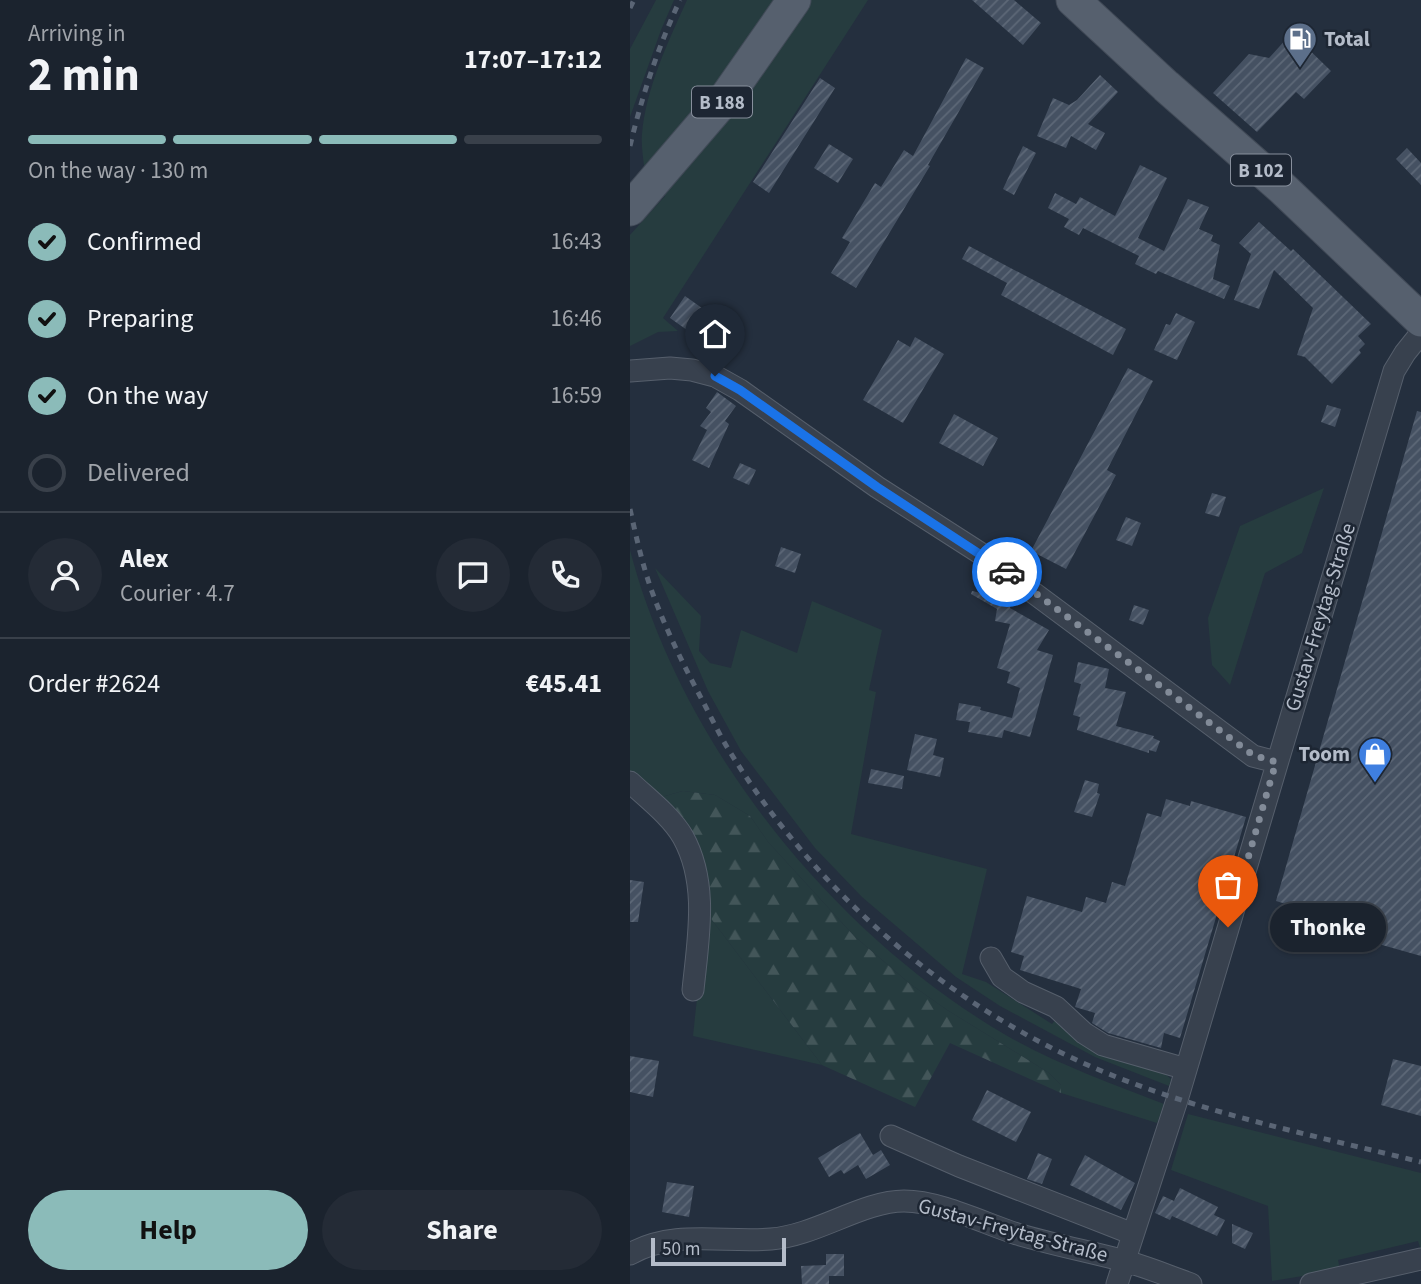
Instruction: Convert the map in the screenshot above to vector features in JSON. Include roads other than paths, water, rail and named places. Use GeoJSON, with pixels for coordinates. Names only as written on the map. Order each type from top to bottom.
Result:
{"type":"FeatureCollection","features":[{"type":"Feature","properties":{"kind":"main road","name":"B 188"},"geometry":{"type":"LineString","coordinates":[[635,203],[727,96],[794,0]]}},
{"type":"Feature","properties":{"kind":"main road","name":"B 102"},"geometry":{"type":"LineString","coordinates":[[1073,0],[1281,187],[1421,320]]}},
{"type":"Feature","properties":{"kind":"street","name":"Gustav-Freytag-Straße"},"geometry":{"type":"LineString","coordinates":[[630,1254],[671,1240],[775,1239],[878,1206],[906,1201],[929,1205],[1019,1234],[1124,1261],[1186,1069],[1394,371],[1421,333]]}},
{"type":"Feature","properties":{"kind":"street"},"geometry":{"type":"LineString","coordinates":[[630,371],[670,368],[692,370],[715,376],[740,390],[877,487],[980,553],[1253,755],[1276,762]]}},
{"type":"Feature","properties":{"kind":"street"},"geometry":{"type":"LineString","coordinates":[[630,782],[682,834],[697,868],[700,918],[693,990]]}},
{"type":"Feature","properties":{"kind":"street"},"geometry":{"type":"LineString","coordinates":[[991,958],[1002,977],[1023,992],[1056,1007],[1084,1033],[1103,1045],[1186,1069]]}},
{"type":"Feature","properties":{"kind":"street","name":"Gustav-Freytag-Straße"},"geometry":{"type":"LineString","coordinates":[[891,1136],[959,1166],[1133,1234]]}},
{"type":"Feature","properties":{"kind":"street"},"geometry":{"type":"LineString","coordinates":[[1311,1284],[1421,1259]]}},
{"type":"Feature","properties":{"kind":"street"},"geometry":{"type":"LineString","coordinates":[[1118,1284],[1124,1261],[1191,1284]]}},
{"type":"Feature","properties":{"kind":"railway"},"geometry":{"type":"LineString","coordinates":[[630,8],[634,0]]}},
{"type":"Feature","properties":{"kind":"railway"},"geometry":{"type":"LineString","coordinates":[[630,146],[651,72],[680,0]]}},
{"type":"Feature","properties":{"kind":"railway"},"geometry":{"type":"LineString","coordinates":[[630,509],[645,569],[661,616],[727,747],[763,801],[803,853],[848,901],[896,945],[948,985],[1002,1021],[1059,1052],[1119,1078],[1231,1115],[1421,1162]]}},
{"type":"Feature","properties":{"kind":"place","name":"Total"},"geometry":{"type":"Point","coordinates":[1300,69]}},
{"type":"Feature","properties":{"kind":"place","name":"Toom"},"geometry":{"type":"Point","coordinates":[1375,784]}},
{"type":"Feature","properties":{"kind":"place","name":"Thonke"},"geometry":{"type":"Point","coordinates":[1228,927]}}]}
